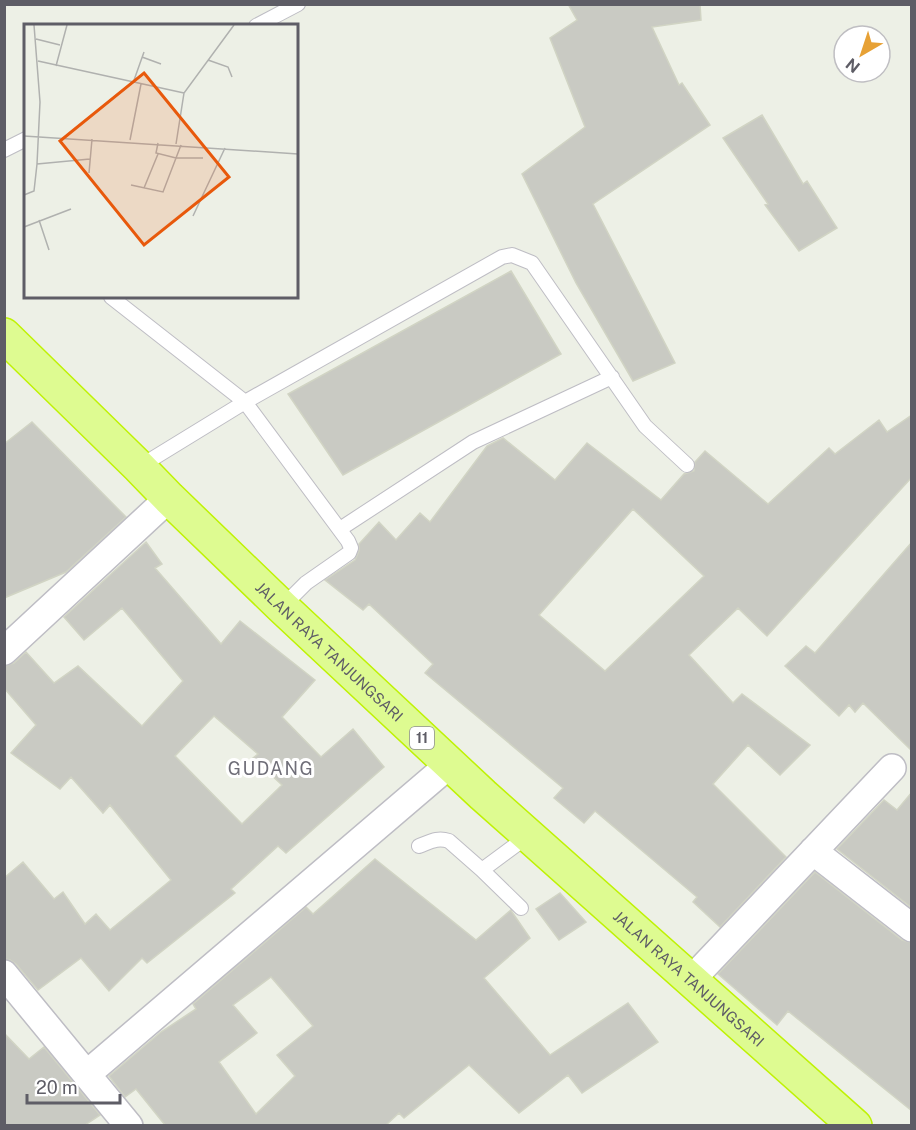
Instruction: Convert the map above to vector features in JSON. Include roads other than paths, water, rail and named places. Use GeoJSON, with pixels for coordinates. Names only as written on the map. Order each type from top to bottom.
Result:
{"type":"FeatureCollection","features":[{"type":"Feature","properties":{"kind":"highway","name":"JALAN RAYA TANJUNGSARI"},"geometry":{"type":"LineString","coordinates":[[4,335],[282,607],[450,764],[855,1125]]}},
{"type":"Feature","properties":{"kind":"street"},"geometry":{"type":"LineString","coordinates":[[4,651],[169,498]]}},
{"type":"Feature","properties":{"kind":"street"},"geometry":{"type":"LineString","coordinates":[[87,1074],[450,764]]}},
{"type":"Feature","properties":{"kind":"street"},"geometry":{"type":"LineString","coordinates":[[692,980],[892,768]]}},
{"type":"Feature","properties":{"kind":"street"},"geometry":{"type":"LineString","coordinates":[[813,851],[912,928]]}},
{"type":"Feature","properties":{"kind":"street"},"geometry":{"type":"LineString","coordinates":[[4,974],[126,1125]]}},
{"type":"Feature","properties":{"kind":"lane"},"geometry":{"type":"LineString","coordinates":[[260,24],[298,4]]}},
{"type":"Feature","properties":{"kind":"lane"},"geometry":{"type":"LineString","coordinates":[[4,150],[24,140]]}},
{"type":"Feature","properties":{"kind":"lane"},"geometry":{"type":"LineString","coordinates":[[140,467],[245,402],[502,257],[512,255],[532,263],[645,426],[687,465]]}},
{"type":"Feature","properties":{"kind":"lane"},"geometry":{"type":"LineString","coordinates":[[112,298],[245,402],[348,541],[351,548],[349,553],[306,584],[282,607]]}},
{"type":"Feature","properties":{"kind":"lane"},"geometry":{"type":"LineString","coordinates":[[339,529],[473,442],[612,376]]}},
{"type":"Feature","properties":{"kind":"lane"},"geometry":{"type":"LineString","coordinates":[[482,870],[528,835]]}},
{"type":"Feature","properties":{"kind":"lane"},"geometry":{"type":"LineString","coordinates":[[419,846],[436,839],[448,841],[521,908]]}},
{"type":"Feature","properties":{"kind":"district","name":"GUDANG"},"geometry":{"type":"Point","coordinates":[271,768]}}]}
